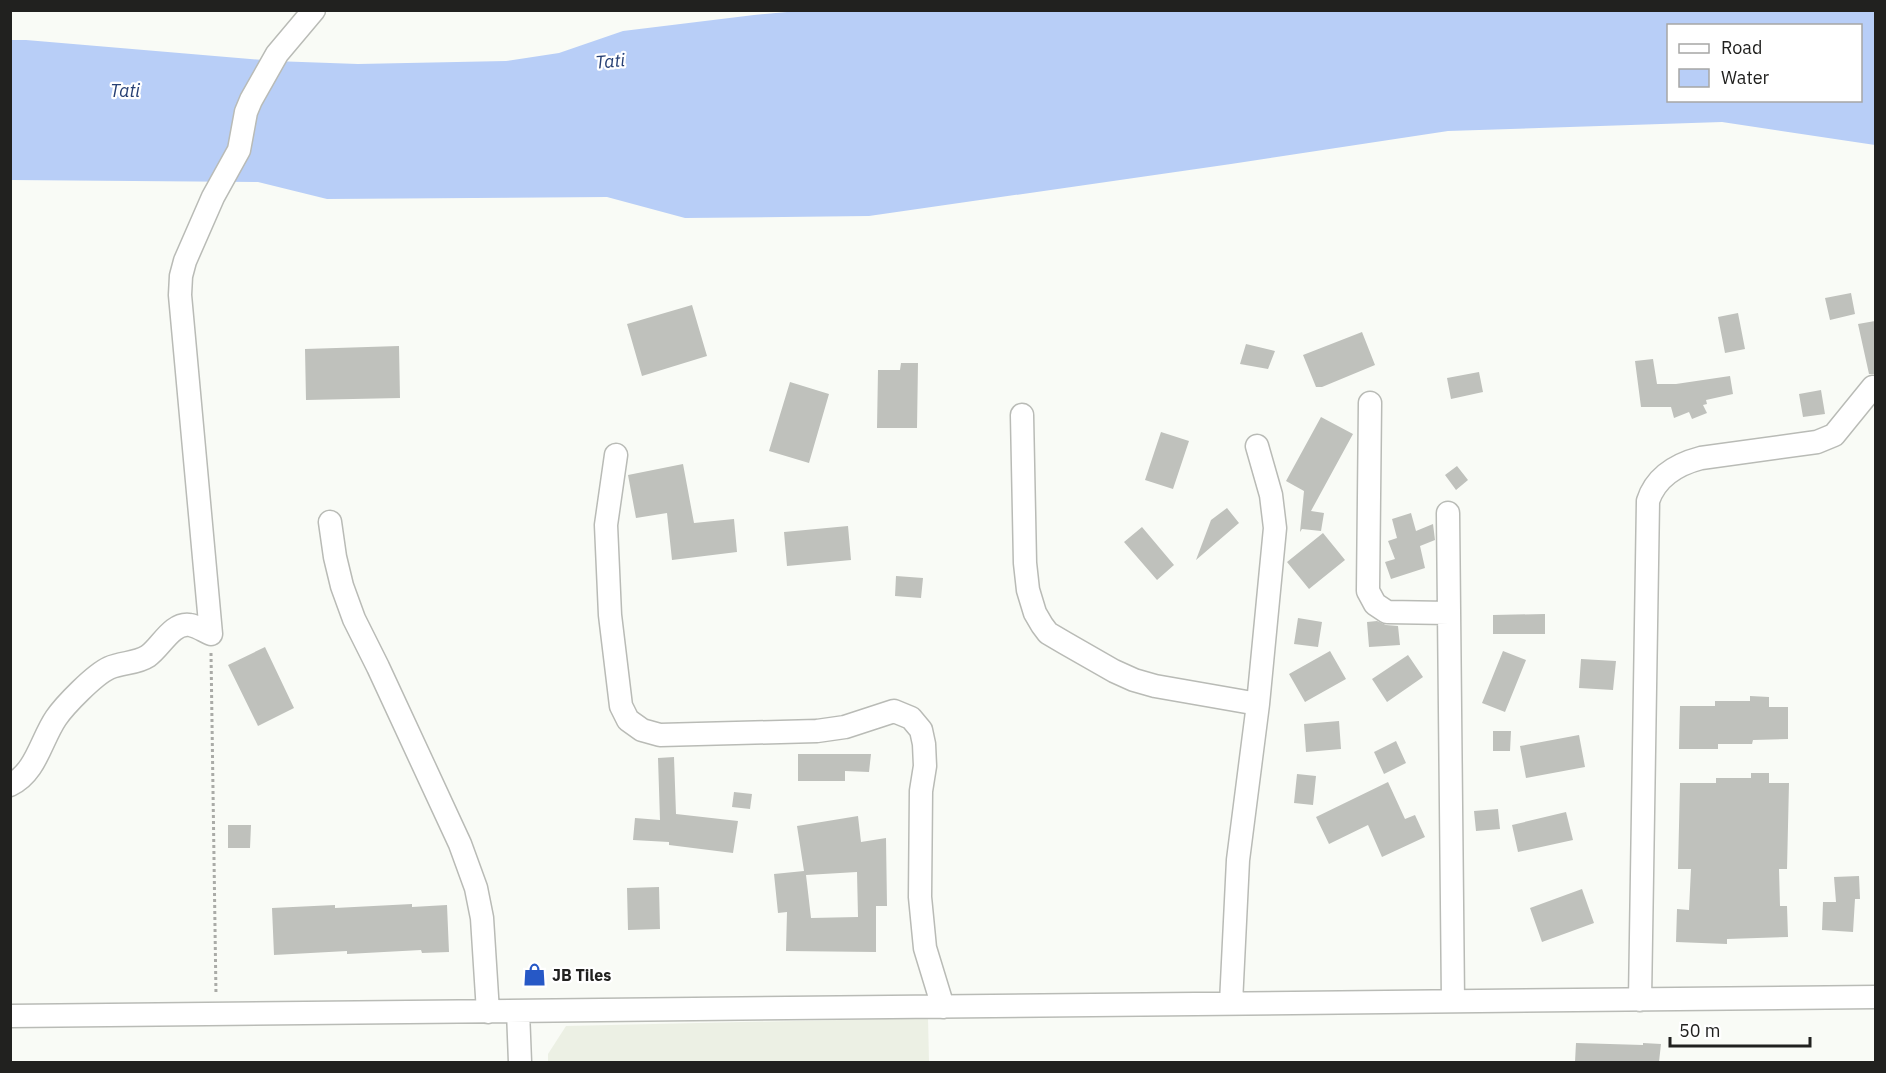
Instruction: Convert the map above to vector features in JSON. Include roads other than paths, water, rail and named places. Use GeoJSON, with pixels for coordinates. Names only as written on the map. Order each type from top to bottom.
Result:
{"type":"FeatureCollection","features":[{"type":"Feature","properties":{"kind":"street"},"geometry":{"type":"LineString","coordinates":[[10,785],[24,775],[34,761],[54,721],[64,707],[101,674],[108,669],[143,660],[154,652],[171,631],[179,626],[189,624],[211,633],[180,295],[181,276],[185,261],[213,197],[238,150],[246,112],[251,100],[277,54],[314,10]]}},
{"type":"Feature","properties":{"kind":"street"},"geometry":{"type":"LineString","coordinates":[[1640,1000],[1648,501],[1652,490],[1672,470],[1685,462],[1817,442],[1834,435],[1873,387]]}},
{"type":"Feature","properties":{"kind":"street"},"geometry":{"type":"LineString","coordinates":[[1370,403],[1368,591],[1375,604],[1387,612],[1449,613]]}},
{"type":"Feature","properties":{"kind":"street"},"geometry":{"type":"LineString","coordinates":[[1022,415],[1025,563],[1028,590],[1035,613],[1048,633],[1134,680],[1155,686],[1258,704]]}},
{"type":"Feature","properties":{"kind":"street"},"geometry":{"type":"LineString","coordinates":[[1232,1003],[1238,860],[1258,704],[1275,528],[1271,495],[1257,446]]}},
{"type":"Feature","properties":{"kind":"street"},"geometry":{"type":"LineString","coordinates":[[616,455],[606,525],[609,592],[621,706],[628,720],[642,730],[660,735],[817,731],[845,727],[894,711],[911,718],[921,730],[924,744],[920,897],[925,948],[943,1006]]}},
{"type":"Feature","properties":{"kind":"street"},"geometry":{"type":"LineString","coordinates":[[1448,513],[1453,1001]]}},
{"type":"Feature","properties":{"kind":"street"},"geometry":{"type":"LineString","coordinates":[[330,522],[338,567],[354,618],[460,844],[476,888],[482,918],[488,1012]]}},
{"type":"Feature","properties":{"kind":"street"},"geometry":{"type":"LineString","coordinates":[[10,1016],[1875,997]]}},
{"type":"Feature","properties":{"kind":"street"},"geometry":{"type":"LineString","coordinates":[[518,1011],[520,1062]]}},
{"type":"Feature","properties":{"kind":"water","name":"Tati"},"geometry":{"type":"Polygon","coordinates":[[[809,10],[1875,11],[1875,145],[1722,122],[1448,131],[869,216],[685,218],[607,197],[327,199],[258,182],[11,180],[11,40],[274,61],[358,64],[506,61],[559,53],[623,31],[809,10]]]}},
{"type":"Feature","properties":{"kind":"place","name":"JB Tiles"},"geometry":{"type":"Point","coordinates":[534,975]}}]}
